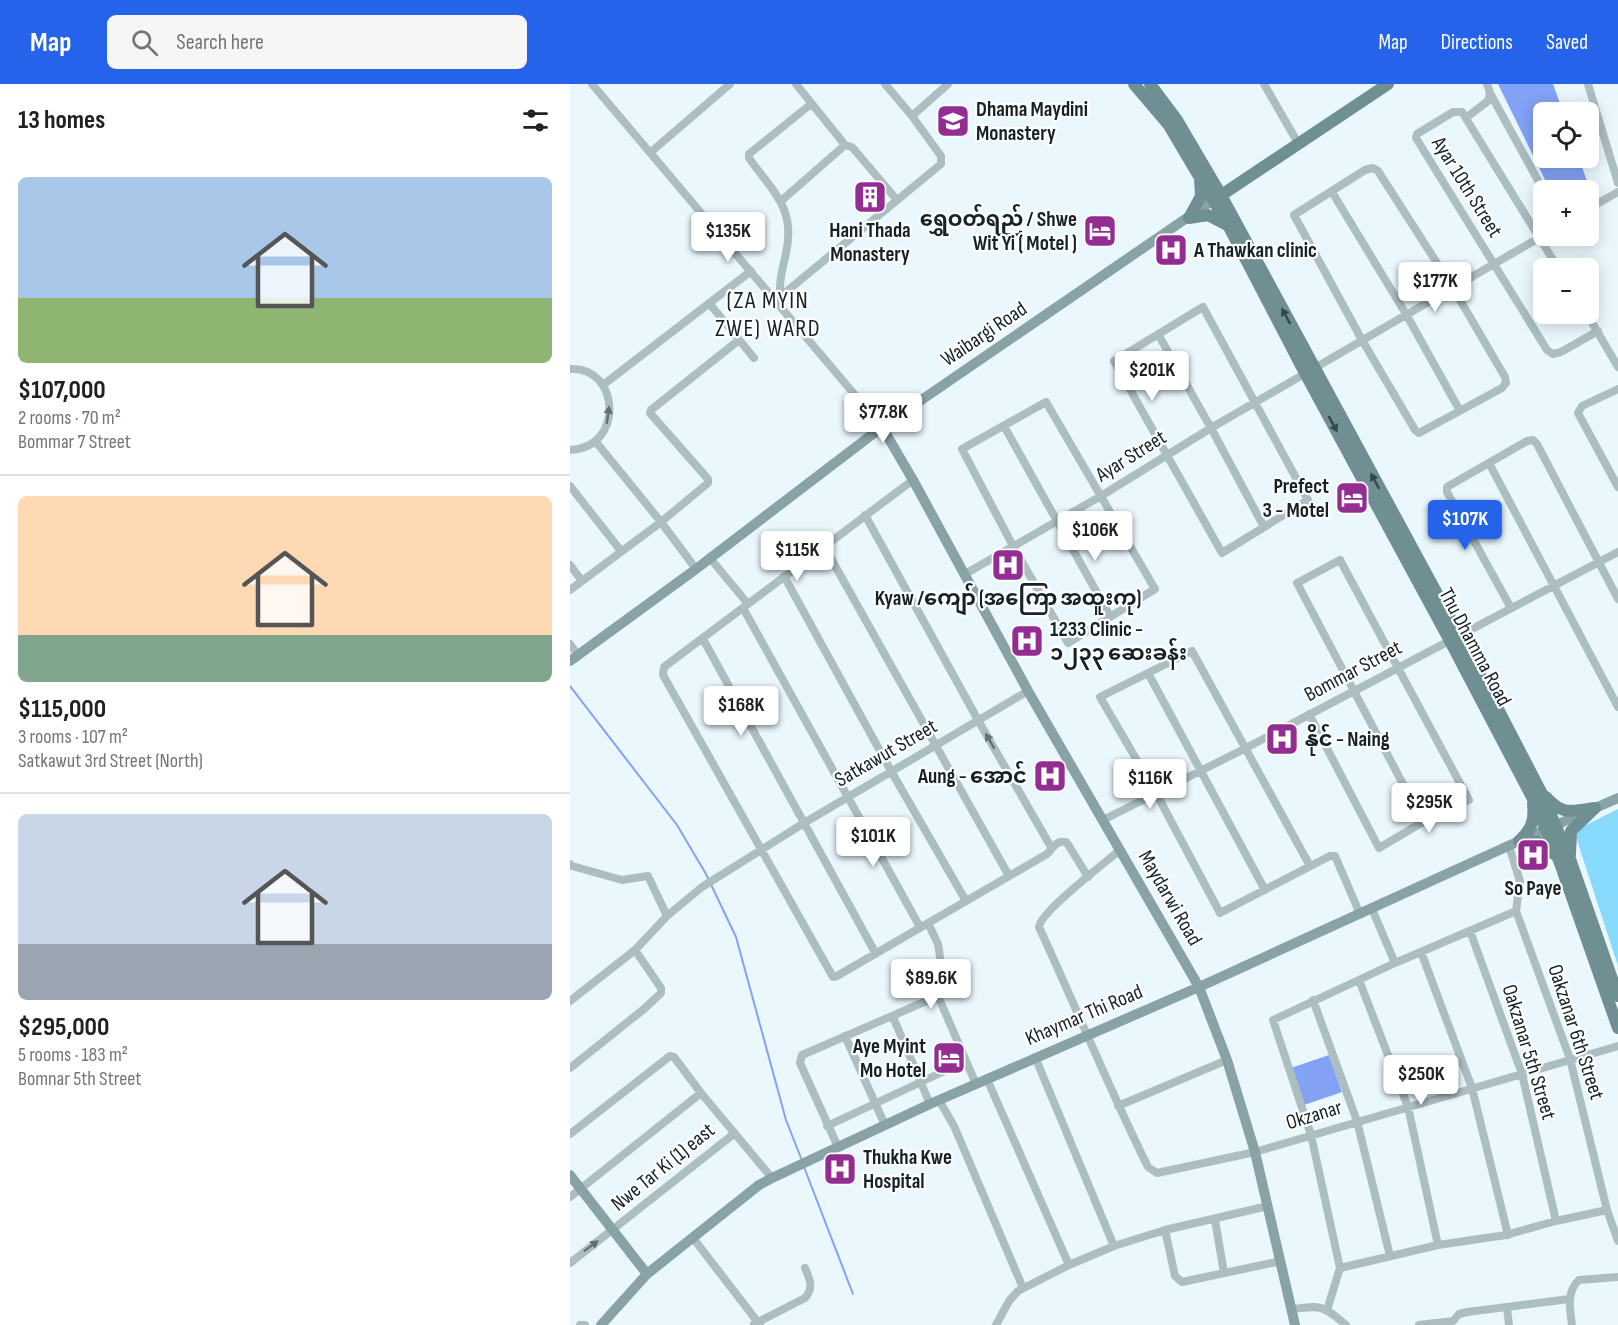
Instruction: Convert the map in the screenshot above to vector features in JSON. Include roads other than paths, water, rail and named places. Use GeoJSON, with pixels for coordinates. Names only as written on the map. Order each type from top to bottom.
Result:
{"type":"FeatureCollection","features":[{"type":"Feature","properties":{"kind":"main road","name":"Thu Dhamma Road"},"geometry":{"type":"LineString","coordinates":[[1134,84],[1168,124],[1203,174]]}},
{"type":"Feature","properties":{"kind":"main road"},"geometry":{"type":"LineString","coordinates":[[1217,198],[1388,84]]}},
{"type":"Feature","properties":{"kind":"main road","name":"Thu Dhamma Road"},"geometry":{"type":"LineString","coordinates":[[1155,86],[1177,120],[1203,174],[1455,638],[1536,795],[1552,827],[1618,996]]}},
{"type":"Feature","properties":{"kind":"main road"},"geometry":{"type":"LineString","coordinates":[[1189,218],[1201,195],[1203,174],[1224,183],[1245,179]]}},
{"type":"Feature","properties":{"kind":"main road"},"geometry":{"type":"LineString","coordinates":[[1189,218],[1208,215],[1231,222],[1235,196],[1245,179]]}},
{"type":"Feature","properties":{"kind":"main road"},"geometry":{"type":"LineString","coordinates":[[1514,843],[1529,832],[1534,818],[1536,795],[1566,812],[1595,808]]}},
{"type":"Feature","properties":{"kind":"main road"},"geometry":{"type":"LineString","coordinates":[[1565,861],[1571,831],[1595,808]]}},
{"type":"Feature","properties":{"kind":"main road"},"geometry":{"type":"LineString","coordinates":[[1514,843],[1536,840],[1552,849],[1565,861]]}},
{"type":"Feature","properties":{"kind":"main road","name":"Thu Dhamma Road"},"geometry":{"type":"LineString","coordinates":[[1565,861],[1618,1028]]}},
{"type":"Feature","properties":{"kind":"street"},"geometry":{"type":"LineString","coordinates":[[592,84],[882,427]]}},
{"type":"Feature","properties":{"kind":"street"},"geometry":{"type":"LineString","coordinates":[[651,152],[730,84]]}},
{"type":"Feature","properties":{"kind":"street"},"geometry":{"type":"LineString","coordinates":[[796,84],[845,145],[852,147],[897,200]]}},
{"type":"Feature","properties":{"kind":"street"},"geometry":{"type":"LineString","coordinates":[[781,296],[941,164],[941,156],[885,84]]}},
{"type":"Feature","properties":{"kind":"street"},"geometry":{"type":"LineString","coordinates":[[912,116],[948,84]]}},
{"type":"Feature","properties":{"kind":"street"},"geometry":{"type":"LineString","coordinates":[[1264,84],[1298,143]]}},
{"type":"Feature","properties":{"kind":"street"},"geometry":{"type":"LineString","coordinates":[[1487,84],[1538,180]]}},
{"type":"Feature","properties":{"kind":"street"},"geometry":{"type":"LineString","coordinates":[[1588,84],[1618,183]]}},
{"type":"Feature","properties":{"kind":"street"},"geometry":{"type":"LineString","coordinates":[[1490,93],[1486,104],[1467,117],[1533,223]]}},
{"type":"Feature","properties":{"kind":"street"},"geometry":{"type":"LineString","coordinates":[[782,309],[778,289],[789,239],[789,221],[784,206],[749,158],[749,154],[811,104]]}},
{"type":"Feature","properties":{"kind":"street","name":"Ayar 10th Street"},"geometry":{"type":"LineString","coordinates":[[1467,117],[1461,111],[1453,112],[1415,137],[1547,350],[1553,354],[1561,352],[1598,331]]}},
{"type":"Feature","properties":{"kind":"street"},"geometry":{"type":"LineString","coordinates":[[781,201],[845,145]]}},
{"type":"Feature","properties":{"kind":"street"},"geometry":{"type":"LineString","coordinates":[[1373,168],[1378,171],[1453,288],[1505,377],[1506,383],[1502,388],[1419,433],[1415,430],[1362,340],[1294,216],[1332,192],[1365,170],[1373,168]]}},
{"type":"Feature","properties":{"kind":"street"},"geometry":{"type":"LineString","coordinates":[[1332,192],[1406,314],[1460,411]]}},
{"type":"Feature","properties":{"kind":"street"},"geometry":{"type":"LineString","coordinates":[[1599,203],[1618,192]]}},
{"type":"Feature","properties":{"kind":"street","name":"Waibargi Road"},"geometry":{"type":"LineString","coordinates":[[574,658],[696,569],[882,427],[1217,198]]}},
{"type":"Feature","properties":{"kind":"street","name":"Ayar Street"},"geometry":{"type":"LineString","coordinates":[[965,574],[1533,241]]}},
{"type":"Feature","properties":{"kind":"street"},"geometry":{"type":"LineString","coordinates":[[603,385],[750,271]]}},
{"type":"Feature","properties":{"kind":"street"},"geometry":{"type":"LineString","coordinates":[[709,303],[754,358]]}},
{"type":"Feature","properties":{"kind":"street"},"geometry":{"type":"LineString","coordinates":[[1203,307],[1308,500],[1222,553],[1114,361],[1158,334],[1203,307]]}},
{"type":"Feature","properties":{"kind":"street"},"geometry":{"type":"LineString","coordinates":[[1593,324],[1618,367]]}},
{"type":"Feature","properties":{"kind":"street"},"geometry":{"type":"LineString","coordinates":[[1158,334],[1264,527]]}},
{"type":"Feature","properties":{"kind":"street"},"geometry":{"type":"LineString","coordinates":[[570,590],[661,522],[708,483],[708,479],[650,413],[739,340]]}},
{"type":"Feature","properties":{"kind":"street"},"geometry":{"type":"LineString","coordinates":[[570,369],[591,374],[603,385],[610,400],[610,416],[605,431],[596,442],[579,450],[570,450]]}},
{"type":"Feature","properties":{"kind":"street"},"geometry":{"type":"LineString","coordinates":[[1618,389],[1582,406],[1578,413],[1618,488]]}},
{"type":"Feature","properties":{"kind":"street"},"geometry":{"type":"LineString","coordinates":[[1046,402],[1155,589],[1068,643],[962,449],[1004,426],[1046,402]]}},
{"type":"Feature","properties":{"kind":"street"},"geometry":{"type":"LineString","coordinates":[[1004,426],[1110,616]]}},
{"type":"Feature","properties":{"kind":"street","name":"Maydarwi Road"},"geometry":{"type":"LineString","coordinates":[[882,427],[1028,690],[1199,987],[1227,1060],[1255,1152],[1295,1325]]}},
{"type":"Feature","properties":{"kind":"street"},"geometry":{"type":"LineString","coordinates":[[1511,609],[1447,492],[1447,488],[1527,441],[1533,440],[1618,599]]}},
{"type":"Feature","properties":{"kind":"street"},"geometry":{"type":"LineString","coordinates":[[596,442],[696,569]]}},
{"type":"Feature","properties":{"kind":"street"},"geometry":{"type":"LineString","coordinates":[[1489,463],[1618,707]]}},
{"type":"Feature","properties":{"kind":"street"},"geometry":{"type":"LineString","coordinates":[[913,480],[664,667],[663,675],[833,976],[876,954],[1047,854],[1051,846],[1066,842],[1088,877]]}},
{"type":"Feature","properties":{"kind":"street"},"geometry":{"type":"LineString","coordinates":[[570,486],[621,551]]}},
{"type":"Feature","properties":{"kind":"street"},"geometry":{"type":"LineString","coordinates":[[865,515],[978,720],[1051,846]]}},
{"type":"Feature","properties":{"kind":"street"},"geometry":{"type":"LineString","coordinates":[[824,546],[1009,876]]}},
{"type":"Feature","properties":{"kind":"street","name":"Bommar Street"},"geometry":{"type":"LineString","coordinates":[[1104,820],[1618,552]]}},
{"type":"Feature","properties":{"kind":"street"},"geometry":{"type":"LineString","coordinates":[[710,558],[746,606],[847,797],[924,925],[938,944],[940,957],[938,996],[976,1084]]}},
{"type":"Feature","properties":{"kind":"street"},"geometry":{"type":"LineString","coordinates":[[1309,714],[1379,848],[1423,822],[1468,800],[1340,560],[1297,583],[1423,822]]}},
{"type":"Feature","properties":{"kind":"street"},"geometry":{"type":"LineString","coordinates":[[570,566],[582,581]]}},
{"type":"Feature","properties":{"kind":"street"},"geometry":{"type":"LineString","coordinates":[[784,576],[891,771],[966,901]]}},
{"type":"Feature","properties":{"kind":"street"},"geometry":{"type":"LineString","coordinates":[[703,639],[876,954]]}},
{"type":"Feature","properties":{"kind":"street"},"geometry":{"type":"LineString","coordinates":[[570,644],[574,658]]}},
{"type":"Feature","properties":{"kind":"street"},"geometry":{"type":"LineString","coordinates":[[1310,866],[1191,651],[1100,697],[1156,793],[1220,913],[1330,856],[1335,856],[1360,914]]}},
{"type":"Feature","properties":{"kind":"street"},"geometry":{"type":"LineString","coordinates":[[1148,673],[1265,890]]}},
{"type":"Feature","properties":{"kind":"street","name":"Satkawut Street"},"geometry":{"type":"LineString","coordinates":[[570,1001],[635,950],[668,916],[715,878],[1028,690]]}},
{"type":"Feature","properties":{"kind":"street","name":"Khaymar Thi Road"},"geometry":{"type":"LineString","coordinates":[[601,1325],[647,1274],[759,1185],[772,1178],[1035,1057],[1199,987],[1618,798]]}},
{"type":"Feature","properties":{"kind":"street"},"geometry":{"type":"LineString","coordinates":[[1327,1310],[1340,1268],[1311,1135],[1274,1020],[1395,963],[1516,911],[1520,881],[1514,843]]}},
{"type":"Feature","properties":{"kind":"street"},"geometry":{"type":"LineString","coordinates":[[1120,850],[1053,907],[1039,924],[1118,1106],[1227,1060]]}},
{"type":"Feature","properties":{"kind":"street"},"geometry":{"type":"LineString","coordinates":[[571,866],[622,880],[648,876],[668,916]]}},
{"type":"Feature","properties":{"kind":"street"},"geometry":{"type":"LineString","coordinates":[[1372,909],[1395,963]]}},
{"type":"Feature","properties":{"kind":"street","name":"Oakzanar 6th Street"},"geometry":{"type":"LineString","coordinates":[[1516,911],[1570,1059],[1607,1210],[1618,1235],[1618,1241]]}},
{"type":"Feature","properties":{"kind":"street","name":"Oakzanar 5th Street"},"geometry":{"type":"LineString","coordinates":[[1470,931],[1522,1074],[1556,1221]]}},
{"type":"Feature","properties":{"kind":"street"},"geometry":{"type":"LineString","coordinates":[[570,1068],[661,993],[655,977],[635,950]]}},
{"type":"Feature","properties":{"kind":"street"},"geometry":{"type":"LineString","coordinates":[[1421,952],[1472,1088],[1508,1235]]}},
{"type":"Feature","properties":{"kind":"street"},"geometry":{"type":"LineString","coordinates":[[1359,980],[1408,1107],[1438,1245]]}},
{"type":"Feature","properties":{"kind":"street"},"geometry":{"type":"LineString","coordinates":[[838,1147],[800,1063],[802,1054],[938,996]]}},
{"type":"Feature","properties":{"kind":"street"},"geometry":{"type":"LineString","coordinates":[[1313,1000],[1358,1121],[1390,1256]]}},
{"type":"Feature","properties":{"kind":"street"},"geometry":{"type":"LineString","coordinates":[[893,1017],[921,1082],[954,1126],[1023,1288]]}},
{"type":"Feature","properties":{"kind":"street"},"geometry":{"type":"LineString","coordinates":[[845,1036],[885,1125]]}},
{"type":"Feature","properties":{"kind":"street","name":"Okzanar"},"geometry":{"type":"LineString","coordinates":[[1118,1106],[1148,1167],[1157,1173],[1255,1152],[1618,1046]]}},
{"type":"Feature","properties":{"kind":"street"},"geometry":{"type":"LineString","coordinates":[[570,1134],[666,1057],[674,1057],[772,1178]]}},
{"type":"Feature","properties":{"kind":"street"},"geometry":{"type":"LineString","coordinates":[[1035,1057],[1114,1246]]}},
{"type":"Feature","properties":{"kind":"street"},"geometry":{"type":"LineString","coordinates":[[827,1126],[966,1061]]}},
{"type":"Feature","properties":{"kind":"street"},"geometry":{"type":"LineString","coordinates":[[987,1079],[1069,1265]]}},
{"type":"Feature","properties":{"kind":"street"},"geometry":{"type":"LineString","coordinates":[[570,1197],[701,1093]]}},
{"type":"Feature","properties":{"kind":"street","name":"Nwe Tar Ki (1) east"},"geometry":{"type":"LineString","coordinates":[[570,1263],[735,1133]]}},
{"type":"Feature","properties":{"kind":"street"},"geometry":{"type":"LineString","coordinates":[[570,1175],[647,1274]]}},
{"type":"Feature","properties":{"kind":"street"},"geometry":{"type":"LineString","coordinates":[[998,1323],[1014,1294],[1069,1265],[1114,1246],[1165,1230],[1268,1206]]}},
{"type":"Feature","properties":{"kind":"street"},"geometry":{"type":"LineString","coordinates":[[1340,1268],[1438,1245],[1508,1235],[1556,1221],[1607,1210]]}},
{"type":"Feature","properties":{"kind":"street"},"geometry":{"type":"LineString","coordinates":[[1215,1220],[1224,1273]]}},
{"type":"Feature","properties":{"kind":"street"},"geometry":{"type":"LineString","coordinates":[[1165,1230],[1175,1276],[1182,1282],[1281,1261]]}},
{"type":"Feature","properties":{"kind":"street"},"geometry":{"type":"LineString","coordinates":[[693,1238],[757,1324],[805,1298],[811,1284],[805,1268]]}},
{"type":"Feature","properties":{"kind":"street"},"geometry":{"type":"LineString","coordinates":[[1572,1325],[1569,1299],[1574,1284],[1579,1280],[1618,1277]]}},
{"type":"Feature","properties":{"kind":"street"},"geometry":{"type":"LineString","coordinates":[[1419,1325],[1453,1323],[1459,1314],[1467,1312],[1569,1299]]}},
{"type":"Feature","properties":{"kind":"street"},"geometry":{"type":"LineString","coordinates":[[1293,1309],[1314,1306],[1327,1310],[1346,1325]]}},
{"type":"Feature","properties":{"kind":"street"},"geometry":{"type":"LineString","coordinates":[[1507,1308],[1509,1325]]}},
{"type":"Feature","properties":{"kind":"street"},"geometry":{"type":"LineString","coordinates":[[580,1325],[585,1325]]}},
{"type":"Feature","properties":{"kind":"waterway"},"geometry":{"type":"LineString","coordinates":[[570,686],[677,825],[706,874],[736,937],[786,1120],[801,1158]]}},
{"type":"Feature","properties":{"kind":"waterway"},"geometry":{"type":"LineString","coordinates":[[804,1167],[853,1294]]}},
{"type":"Feature","properties":{"kind":"place","name":"Dhama Maydini Monastery"},"geometry":{"type":"Point","coordinates":[953,121]}},
{"type":"Feature","properties":{"kind":"place","name":"Hani Thada Monastery"},"geometry":{"type":"Point","coordinates":[870,197]}},
{"type":"Feature","properties":{"kind":"place","name":"ရွှေဝတ်ရည် / Shwe Wit Yi ( Motel )"},"geometry":{"type":"Point","coordinates":[1100,231]}},
{"type":"Feature","properties":{"kind":"place","name":"A Thawkan clinic"},"geometry":{"type":"Point","coordinates":[1171,250]}},
{"type":"Feature","properties":{"kind":"place","name":"Prefect 3 - Motel"},"geometry":{"type":"Point","coordinates":[1352,498]}},
{"type":"Feature","properties":{"kind":"place","name":"Kyaw /ကျော် (အကြော အထူးကု)"},"geometry":{"type":"Point","coordinates":[1008,565]}},
{"type":"Feature","properties":{"kind":"place","name":"1233 Clinic - ၁၂၃၃ ဆေးခန်း"},"geometry":{"type":"Point","coordinates":[1027,641]}},
{"type":"Feature","properties":{"kind":"place","name":"နိုင် - Naing"},"geometry":{"type":"Point","coordinates":[1282,739]}},
{"type":"Feature","properties":{"kind":"place","name":"Aung - အောင်"},"geometry":{"type":"Point","coordinates":[1050,776]}},
{"type":"Feature","properties":{"kind":"place","name":"So Paye"},"geometry":{"type":"Point","coordinates":[1533,855]}},
{"type":"Feature","properties":{"kind":"place","name":"Aye Myint Mo Hotel"},"geometry":{"type":"Point","coordinates":[949,1058]}},
{"type":"Feature","properties":{"kind":"place","name":"Thukha Kwe Hospital"},"geometry":{"type":"Point","coordinates":[840,1169]}},
{"type":"Feature","properties":{"kind":"district","name":"(ZA MYIN ZWE) WARD"},"geometry":{"type":"Point","coordinates":[768,314]}}]}
